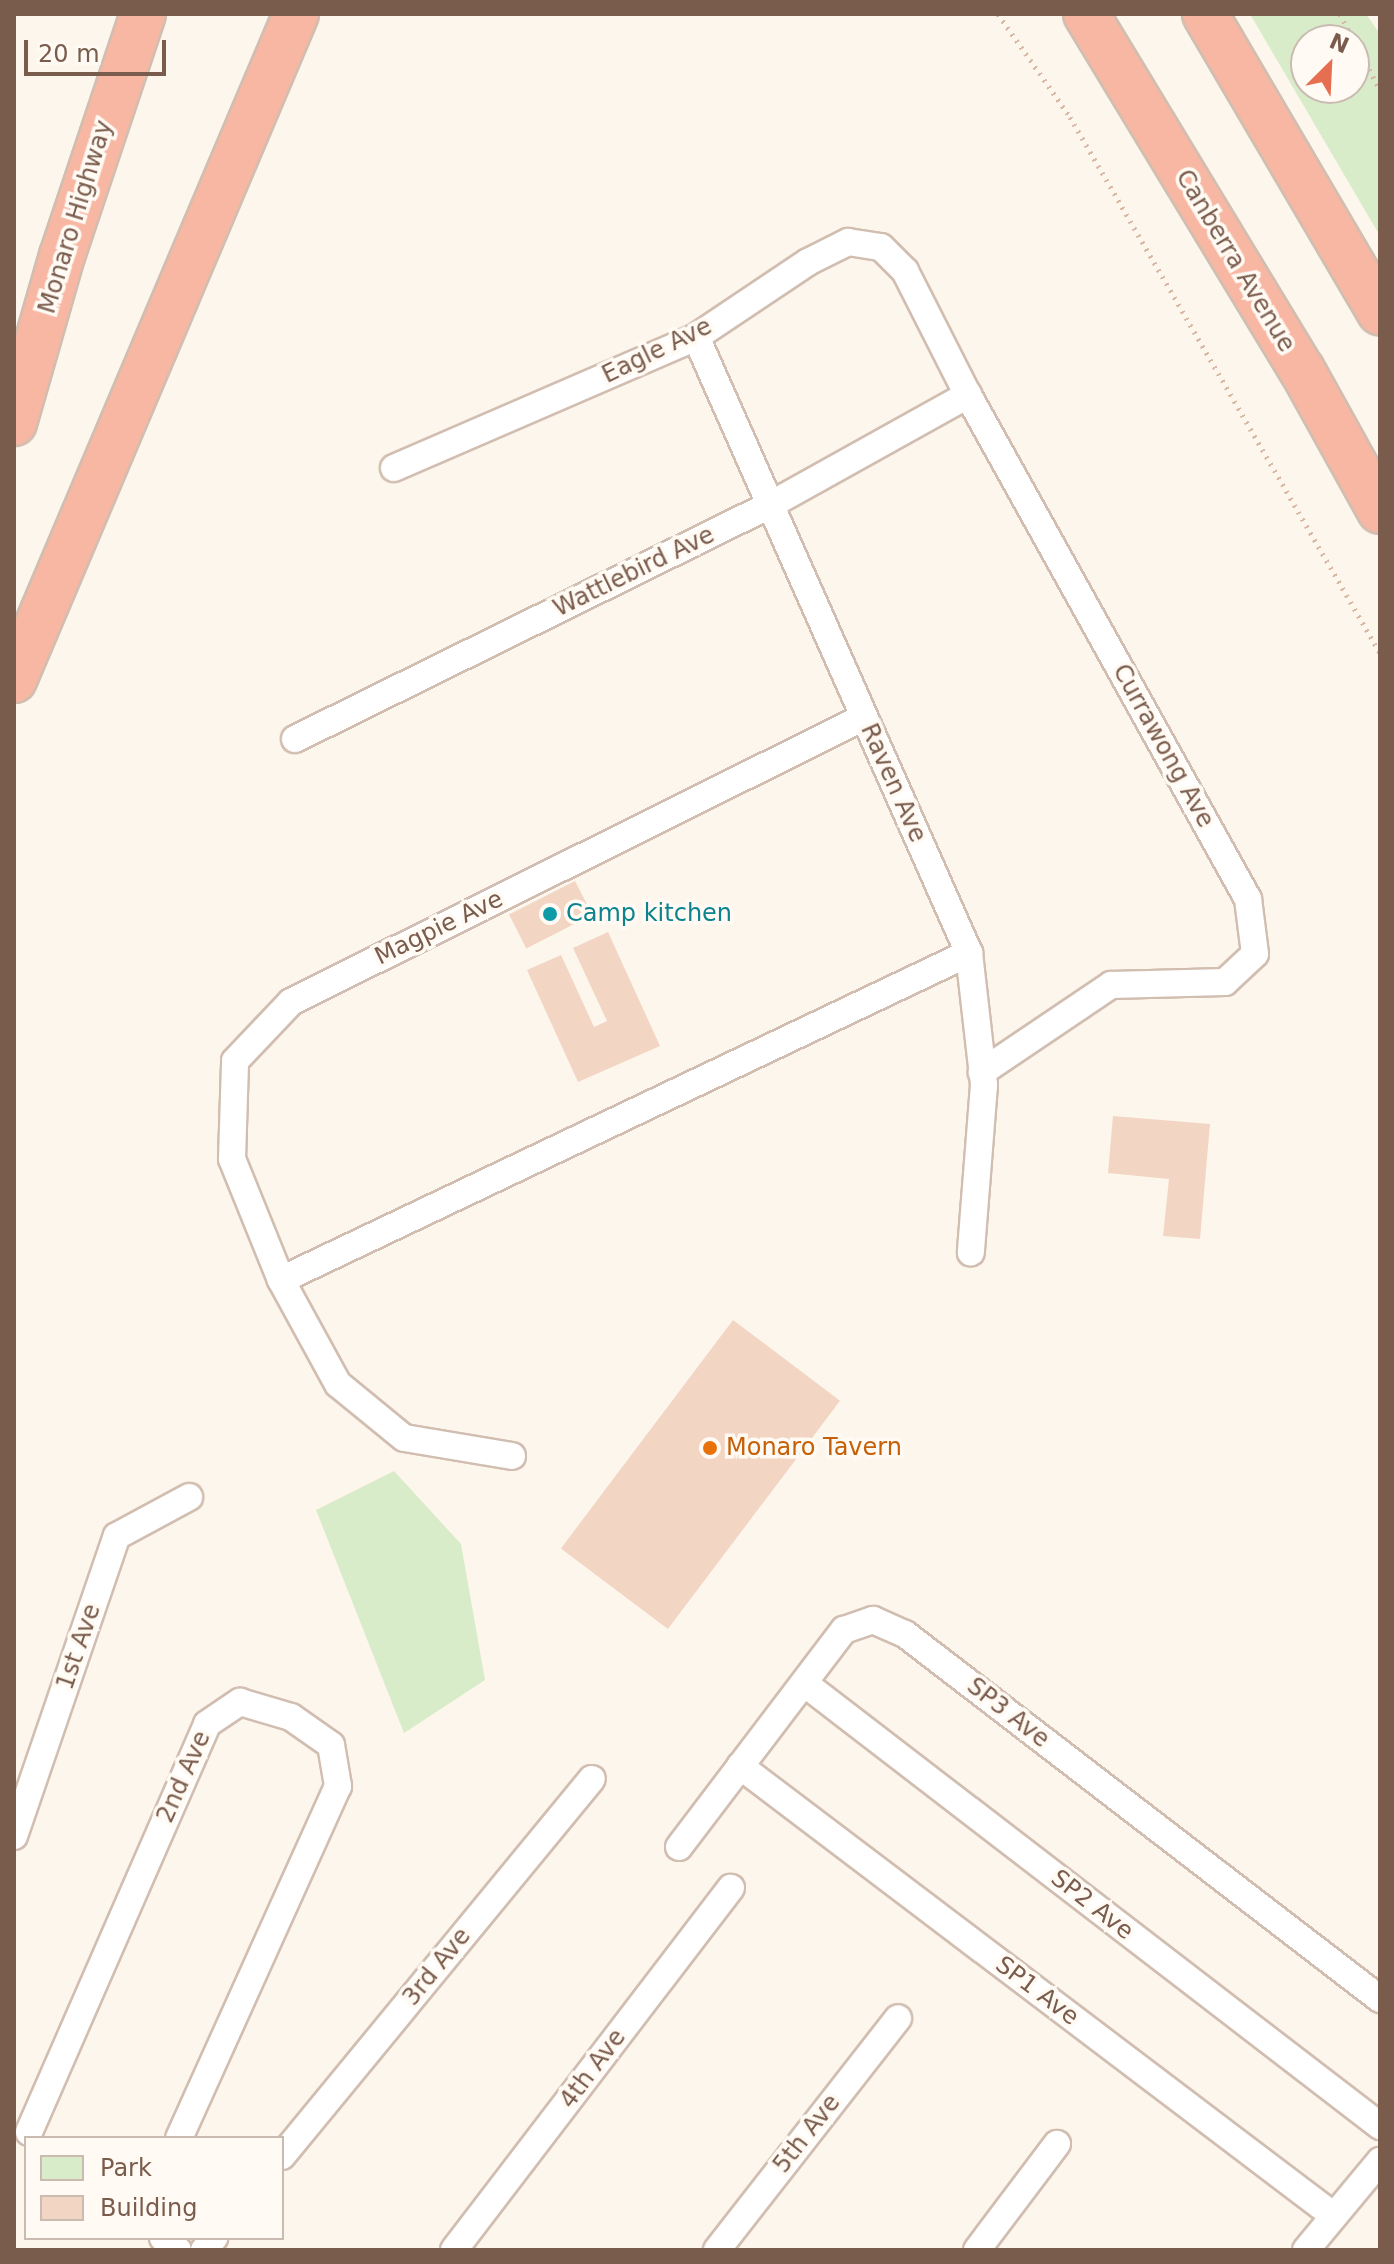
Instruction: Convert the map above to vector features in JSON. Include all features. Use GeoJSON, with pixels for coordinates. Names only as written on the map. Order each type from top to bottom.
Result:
{"type":"FeatureCollection","features":[{"type":"Feature","properties":{"kind":"highway","name":"Monaro Highway"},"geometry":{"type":"LineString","coordinates":[[14,423],[62,256],[143,14]]}},
{"type":"Feature","properties":{"kind":"highway"},"geometry":{"type":"LineString","coordinates":[[14,680],[296,14]]}},
{"type":"Feature","properties":{"kind":"highway"},"geometry":{"type":"LineString","coordinates":[[1070,14],[1108,53]]}},
{"type":"Feature","properties":{"kind":"highway"},"geometry":{"type":"LineString","coordinates":[[1079,14],[1108,53]]}},
{"type":"Feature","properties":{"kind":"highway","name":"Canberra Avenue"},"geometry":{"type":"LineString","coordinates":[[1086,14],[1302,370],[1380,511]]}},
{"type":"Feature","properties":{"kind":"highway"},"geometry":{"type":"LineString","coordinates":[[1205,14],[1380,312]]}},
{"type":"Feature","properties":{"kind":"lane","name":"Eagle Ave"},"geometry":{"type":"LineString","coordinates":[[394,468],[696,337],[808,262],[848,242],[881,247],[905,271]]}},
{"type":"Feature","properties":{"kind":"lane","name":"Currawong Ave"},"geometry":{"type":"LineString","coordinates":[[905,271],[968,395],[1248,899],[1255,954],[1225,982],[1111,985],[982,1072]]}},
{"type":"Feature","properties":{"kind":"lane","name":"Raven Ave"},"geometry":{"type":"LineString","coordinates":[[696,337],[969,953],[982,1072],[971,1252]]}},
{"type":"Feature","properties":{"kind":"lane","name":"Wattlebird Ave"},"geometry":{"type":"LineString","coordinates":[[295,739],[770,505],[968,395]]}},
{"type":"Feature","properties":{"kind":"lane","name":"Magpie Ave"},"geometry":{"type":"LineString","coordinates":[[512,1456],[404,1438],[338,1384],[281,1280],[232,1159],[235,1061],[291,1002],[864,717]]}},
{"type":"Feature","properties":{"kind":"lane"},"geometry":{"type":"LineString","coordinates":[[281,1280],[969,953]]}},
{"type":"Feature","properties":{"kind":"lane","name":"1st Ave"},"geometry":{"type":"LineString","coordinates":[[14,1836],[117,1536],[189,1497]]}},
{"type":"Feature","properties":{"kind":"lane","name":"SP3 Ave"},"geometry":{"type":"LineString","coordinates":[[679,1847],[844,1630],[873,1620],[905,1634],[1380,1999]]}},
{"type":"Feature","properties":{"kind":"lane","name":"SP2 Ave"},"geometry":{"type":"LineString","coordinates":[[804,1683],[1380,2126]]}},
{"type":"Feature","properties":{"kind":"lane","name":"2nd Ave"},"geometry":{"type":"LineString","coordinates":[[26,2130],[207,1724],[240,1702],[291,1717],[331,1745],[338,1786],[180,2136]]}},
{"type":"Feature","properties":{"kind":"lane","name":"SP1 Ave"},"geometry":{"type":"LineString","coordinates":[[740,1766],[1334,2216]]}},
{"type":"Feature","properties":{"kind":"lane","name":"3rd Ave"},"geometry":{"type":"LineString","coordinates":[[284,2154],[592,1779]]}},
{"type":"Feature","properties":{"kind":"lane","name":"4th Ave"},"geometry":{"type":"LineString","coordinates":[[454,2250],[731,1888]]}},
{"type":"Feature","properties":{"kind":"lane","name":"5th Ave"},"geometry":{"type":"LineString","coordinates":[[717,2250],[898,2018]]}},
{"type":"Feature","properties":{"kind":"lane"},"geometry":{"type":"LineString","coordinates":[[977,2250],[1057,2144]]}},
{"type":"Feature","properties":{"kind":"lane"},"geometry":{"type":"LineString","coordinates":[[1306,2250],[1380,2161]]}},
{"type":"Feature","properties":{"kind":"path"},"geometry":{"type":"LineString","coordinates":[[998,14],[1070,117],[1380,653]]}},
{"type":"Feature","properties":{"kind":"path"},"geometry":{"type":"LineString","coordinates":[[1370,71],[1380,90]]}},
{"type":"Feature","properties":{"kind":"green space"},"geometry":{"type":"Polygon","coordinates":[[[1250,14],[1366,14],[1380,34],[1380,236],[1303,104],[1370,104],[1370,24],[1290,24],[1290,82],[1250,14]]]}},
{"type":"Feature","properties":{"kind":"green space"},"geometry":{"type":"Polygon","coordinates":[[[394,1471],[461,1544],[485,1680],[404,1733],[316,1510],[394,1471]]]}},
{"type":"Feature","properties":{"kind":"building","name":"Camp kitchen"},"geometry":{"type":"Polygon","coordinates":[[[575,881],[592,915],[526,948],[509,915],[575,881]]]}},
{"type":"Feature","properties":{"kind":"building"},"geometry":{"type":"Polygon","coordinates":[[[608,932],[660,1046],[578,1082],[527,970],[561,955],[594,1027],[607,1021],[573,948],[608,932]]]}},
{"type":"Feature","properties":{"kind":"building"},"geometry":{"type":"Polygon","coordinates":[[[1113,1116],[1210,1124],[1200,1239],[1163,1236],[1169,1179],[1108,1173],[1113,1116]]]}},
{"type":"Feature","properties":{"kind":"building"},"geometry":{"type":"Polygon","coordinates":[[[733,1320],[840,1401],[668,1629],[561,1548],[733,1320]]]}},
{"type":"Feature","properties":{"kind":"place","name":"Camp kitchen"},"geometry":{"type":"Point","coordinates":[550,914]}},
{"type":"Feature","properties":{"kind":"place","name":"Monaro Tavern"},"geometry":{"type":"Point","coordinates":[710,1448]}}]}
